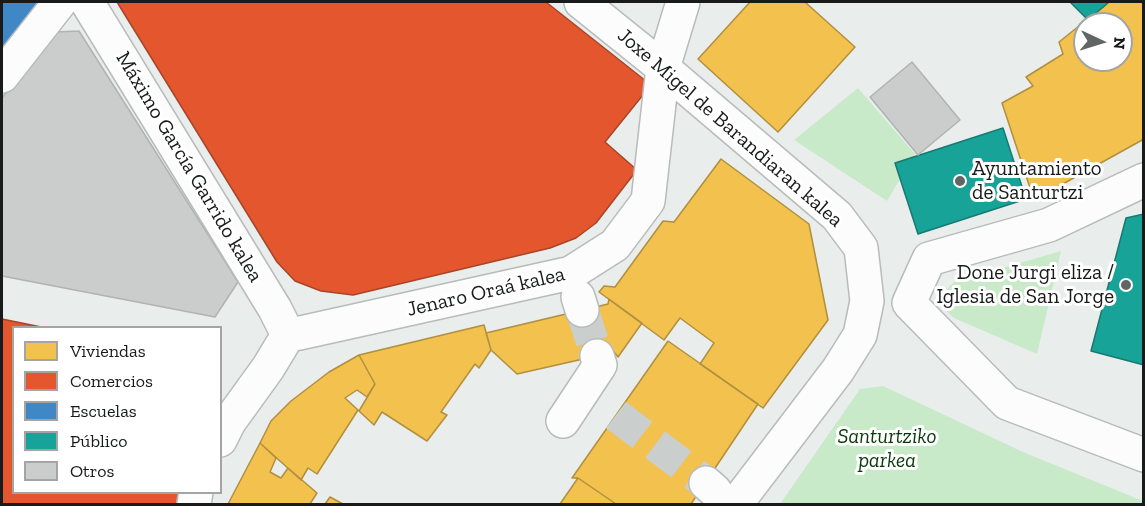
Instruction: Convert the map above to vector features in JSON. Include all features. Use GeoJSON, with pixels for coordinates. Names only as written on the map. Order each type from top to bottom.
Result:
{"type":"FeatureCollection","features":[{"type":"Feature","properties":{"kind":"street"},"geometry":{"type":"LineString","coordinates":[[2,76],[60,2]]}},
{"type":"Feature","properties":{"kind":"street","name":"Máximo García Garrido kalea"},"geometry":{"type":"LineString","coordinates":[[87,2],[269,299],[288,334]]}},
{"type":"Feature","properties":{"kind":"street","name":"Joxe Migel de Barandiaran kalea"},"geometry":{"type":"LineString","coordinates":[[581,2],[663,68],[837,216],[861,248],[867,301],[860,335],[838,370],[719,493]]}},
{"type":"Feature","properties":{"kind":"street","name":"Jenaro Oraá kalea"},"geometry":{"type":"LineString","coordinates":[[288,334],[571,273],[615,245],[648,201],[663,68],[683,2]]}},
{"type":"Feature","properties":{"kind":"street"},"geometry":{"type":"LineString","coordinates":[[1143,180],[1049,225],[929,259],[909,303],[1007,403],[1143,455]]}},
{"type":"Feature","properties":{"kind":"street"},"geometry":{"type":"LineString","coordinates":[[222,436],[288,334]]}},
{"type":"Feature","properties":{"kind":"street"},"geometry":{"type":"LineString","coordinates":[[563,421],[600,365],[597,356]]}},
{"type":"Feature","properties":{"kind":"green space"},"geometry":{"type":"Polygon","coordinates":[[[858,88],[915,154],[887,201],[794,140],[858,88]]]}},
{"type":"Feature","properties":{"kind":"green space"},"geometry":{"type":"Polygon","coordinates":[[[1061,251],[1037,354],[954,318],[944,309],[944,292],[954,282],[1061,251]]]}},
{"type":"Feature","properties":{"kind":"green space","name":"Santurtziko parkea"},"geometry":{"type":"Polygon","coordinates":[[[883,386],[1023,452],[1143,501],[1143,504],[780,504],[860,389],[883,386]]]}},
{"type":"Feature","properties":{"kind":"building: Viviendas"},"geometry":{"type":"Polygon","coordinates":[[[750,2],[805,2],[855,47],[778,132],[698,59],[750,2]]]}},
{"type":"Feature","properties":{"kind":"building: Viviendas"},"geometry":{"type":"Polygon","coordinates":[[[1109,2],[1141,2],[1144,5],[1144,139],[1034,200],[1002,103],[1033,86],[1026,77],[1063,54],[1059,42],[1073,31],[1073,72],[1133,72],[1133,12],[1096,12],[1109,2]]]}},
{"type":"Feature","properties":{"kind":"building: Viviendas"},"geometry":{"type":"Polygon","coordinates":[[[721,159],[809,224],[828,320],[763,408],[700,364],[714,343],[680,318],[664,340],[599,292],[604,286],[615,287],[663,221],[674,222],[721,159]]]}},
{"type":"Feature","properties":{"kind":"building: Viviendas"},"geometry":{"type":"Polygon","coordinates":[[[609,299],[642,323],[618,357],[614,352],[517,374],[491,350],[486,333],[608,304],[609,299]]]}},
{"type":"Feature","properties":{"kind":"building: Viviendas"},"geometry":{"type":"Polygon","coordinates":[[[484,325],[491,350],[479,368],[475,364],[441,412],[447,415],[427,441],[382,412],[374,425],[359,411],[375,384],[359,355],[484,325]]]}},
{"type":"Feature","properties":{"kind":"building: Viviendas"},"geometry":{"type":"Polygon","coordinates":[[[668,341],[758,404],[691,504],[616,504],[578,478],[572,478],[668,341]]]}},
{"type":"Feature","properties":{"kind":"building: Viviendas"},"geometry":{"type":"Polygon","coordinates":[[[359,355],[375,384],[367,397],[357,390],[345,398],[358,410],[317,474],[308,468],[301,480],[260,443],[271,421],[291,401],[329,372],[359,355]]]}},
{"type":"Feature","properties":{"kind":"building: Viviendas"},"geometry":{"type":"Polygon","coordinates":[[[260,443],[276,458],[270,472],[281,478],[288,468],[317,493],[310,504],[228,504],[260,443]]]}},
{"type":"Feature","properties":{"kind":"building: Viviendas"},"geometry":{"type":"Polygon","coordinates":[[[578,478],[616,504],[560,504],[578,478]]]}},
{"type":"Feature","properties":{"kind":"building: Viviendas"},"geometry":{"type":"Polygon","coordinates":[[[330,497],[343,504],[325,504],[330,497]]]}},
{"type":"Feature","properties":{"kind":"building: Comercios"},"geometry":{"type":"Polygon","coordinates":[[[117,2],[546,2],[651,85],[605,142],[637,170],[596,223],[576,238],[550,248],[353,295],[321,291],[295,281],[277,262],[117,2]]]}},
{"type":"Feature","properties":{"kind":"building: Comercios"},"geometry":{"type":"Polygon","coordinates":[[[2,319],[36,326],[12,326],[12,494],[182,494],[180,504],[2,504],[2,319]]]}},
{"type":"Feature","properties":{"kind":"building: Escuelas"},"geometry":{"type":"Polygon","coordinates":[[[2,2],[49,2],[2,61],[2,2]]]}},
{"type":"Feature","properties":{"kind":"building: Público"},"geometry":{"type":"Polygon","coordinates":[[[1070,2],[1109,2],[1097,12],[1080,12],[1070,2]]]}},
{"type":"Feature","properties":{"kind":"building: Público","name":"Ayuntamiento de Santurtzi"},"geometry":{"type":"Polygon","coordinates":[[[1003,128],[1026,199],[918,234],[895,163],[1003,128]]]}},
{"type":"Feature","properties":{"kind":"building: Público","name":"Done Jurgi eliza / Iglesia de San Jorge"},"geometry":{"type":"Polygon","coordinates":[[[1144,214],[1144,365],[1091,351],[1126,218],[1144,214]]]}},
{"type":"Feature","properties":{"kind":"building: Otros"},"geometry":{"type":"Polygon","coordinates":[[[79,31],[238,282],[215,317],[2,276],[2,98],[54,32],[79,31]]]}},
{"type":"Feature","properties":{"kind":"building: Otros"},"geometry":{"type":"Polygon","coordinates":[[[912,62],[960,120],[918,155],[870,97],[912,62]]]}},
{"type":"Feature","properties":{"kind":"tunnel"},"geometry":{"type":"LineString","coordinates":[[582,310],[597,356]]}},
{"type":"Feature","properties":{"kind":"tunnel"},"geometry":{"type":"LineString","coordinates":[[616,415],[706,483]]}},
{"type":"Feature","properties":{"kind":"place","name":"Ayuntamiento de Santurtzi"},"geometry":{"type":"Point","coordinates":[960,181]}},
{"type":"Feature","properties":{"kind":"place","name":"Done Jurgi eliza / Iglesia de San Jorge"},"geometry":{"type":"Point","coordinates":[1126,285]}}]}
